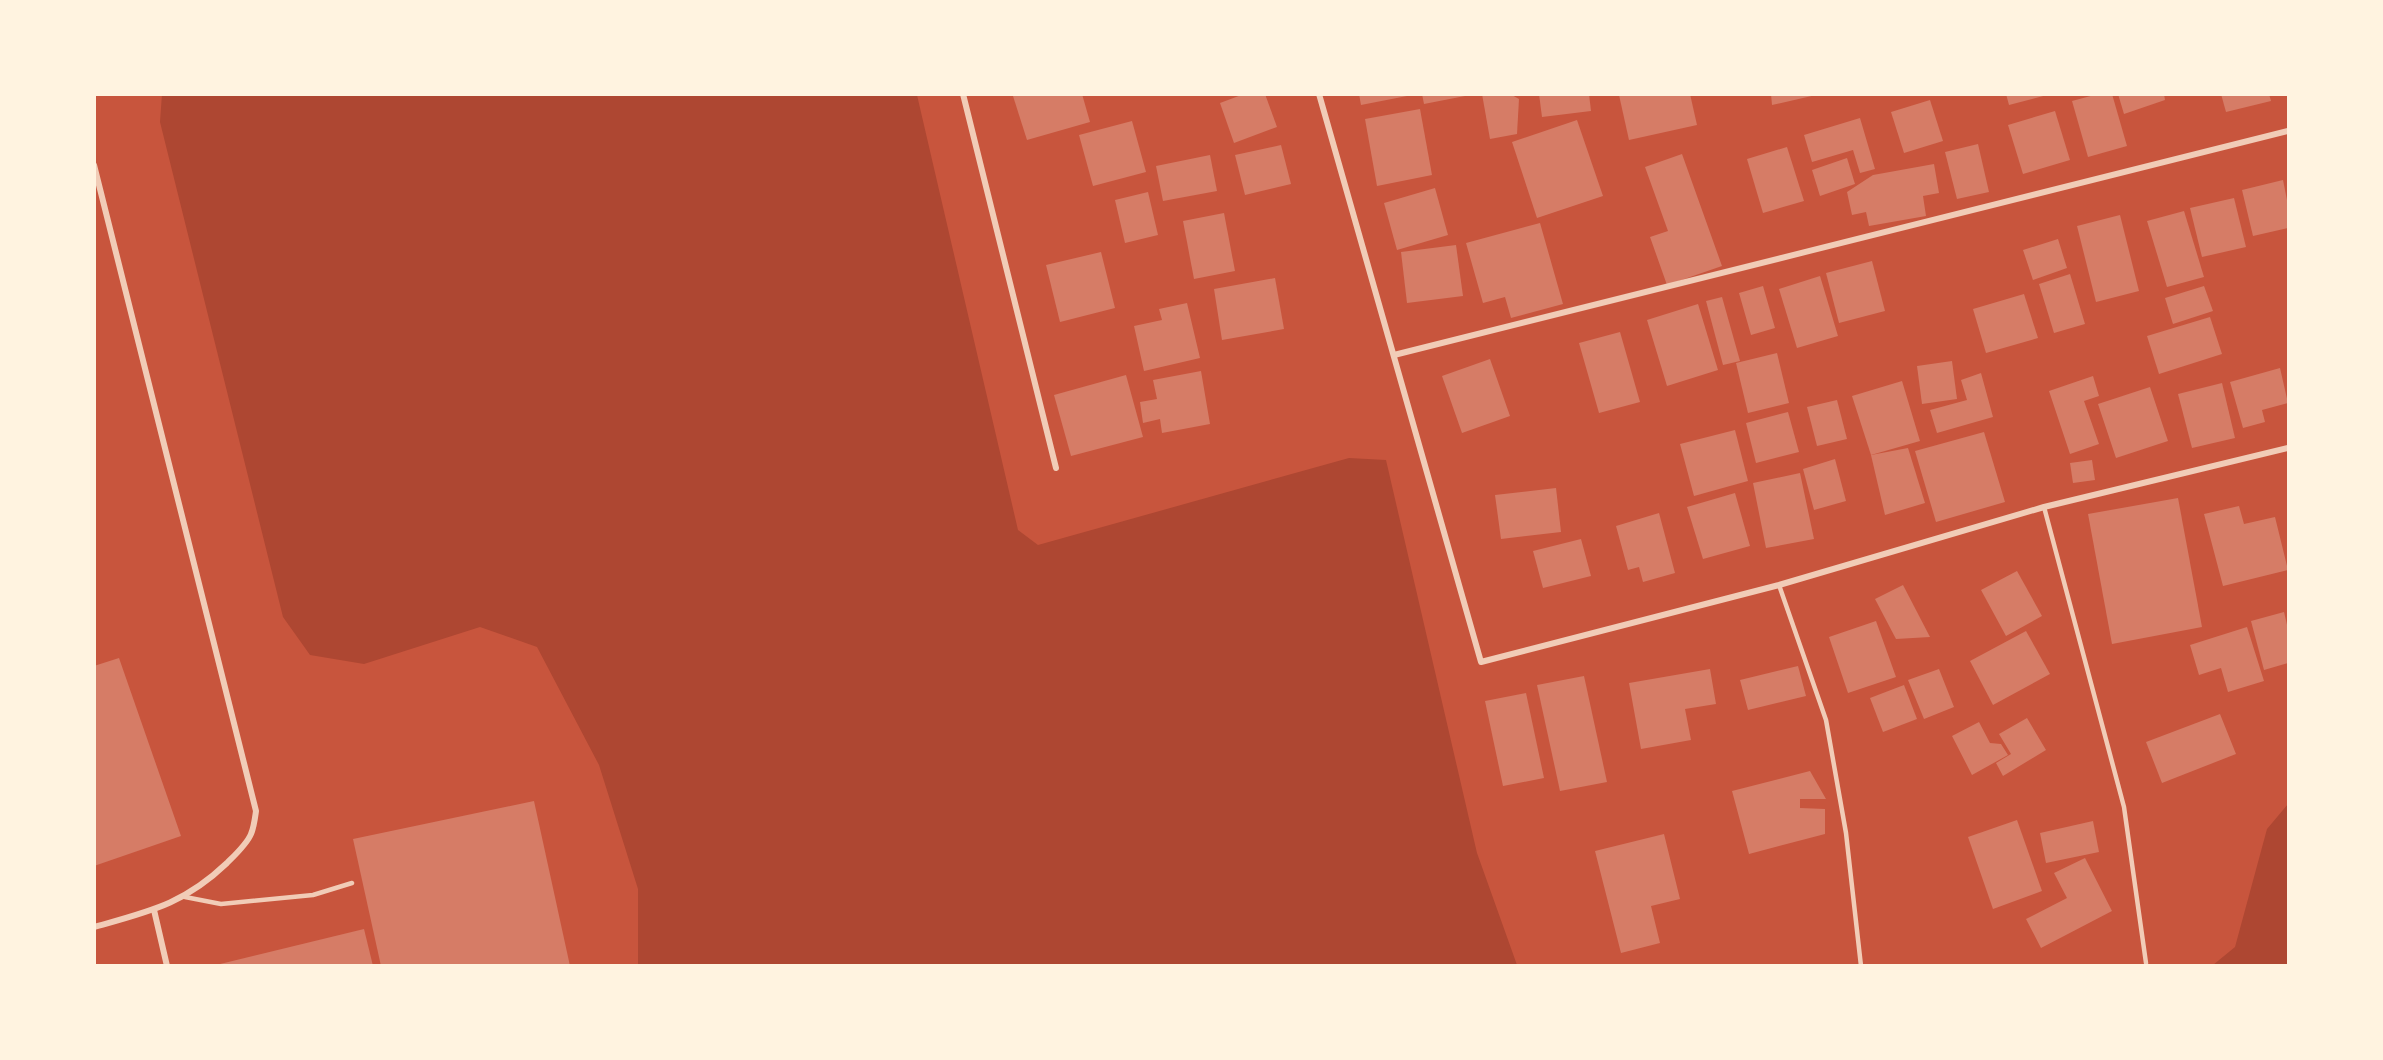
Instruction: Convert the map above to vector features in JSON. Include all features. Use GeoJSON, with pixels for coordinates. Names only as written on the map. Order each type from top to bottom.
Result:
{"type":"FeatureCollection","features":[{"type":"Feature","properties":{"kind":"street"},"geometry":{"type":"LineString","coordinates":[[963,94],[1056,468]]}},
{"type":"Feature","properties":{"kind":"street"},"geometry":{"type":"LineString","coordinates":[[1318,94],[1481,662],[1779,585],[2044,507],[2289,448]]}},
{"type":"Feature","properties":{"kind":"street"},"geometry":{"type":"LineString","coordinates":[[1394,355],[2289,131]]}},
{"type":"Feature","properties":{"kind":"street"},"geometry":{"type":"LineString","coordinates":[[94,165],[256,811],[250,836],[238,851],[211,878],[185,897],[154,910],[94,927]]}},
{"type":"Feature","properties":{"kind":"street"},"geometry":{"type":"LineString","coordinates":[[154,910],[167,966]]}},
{"type":"Feature","properties":{"kind":"lane"},"geometry":{"type":"LineString","coordinates":[[2044,507],[2124,807],[2146,963]]}},
{"type":"Feature","properties":{"kind":"lane"},"geometry":{"type":"LineString","coordinates":[[1779,585],[1826,720],[1846,833],[1861,966]]}},
{"type":"Feature","properties":{"kind":"lane"},"geometry":{"type":"LineString","coordinates":[[185,897],[221,904],[313,894],[352,883]]}},
{"type":"Feature","properties":{"kind":"shaded area"},"geometry":{"type":"Polygon","coordinates":[[[162,94],[917,95],[1018,530],[1038,545],[1349,458],[1386,460],[1477,853],[1517,965],[638,965],[638,889],[599,765],[537,647],[480,627],[364,664],[310,655],[283,617],[160,122],[162,94]]]}},
{"type":"Feature","properties":{"kind":"shaded area"},"geometry":{"type":"Polygon","coordinates":[[[2288,804],[2288,965],[2213,965],[2235,947],[2267,829],[2288,804]]]}},
{"type":"Feature","properties":{"kind":"building"},"geometry":{"type":"Polygon","coordinates":[[[1018,94],[1082,94],[1090,122],[1027,140],[1013,96],[1018,94]]]}},
{"type":"Feature","properties":{"kind":"building"},"geometry":{"type":"Polygon","coordinates":[[[1244,94],[1265,94],[1277,127],[1234,143],[1220,103],[1244,94]]]}},
{"type":"Feature","properties":{"kind":"building"},"geometry":{"type":"Polygon","coordinates":[[[1359,94],[1407,94],[1407,96],[1361,105],[1359,94]]]}},
{"type":"Feature","properties":{"kind":"building"},"geometry":{"type":"Polygon","coordinates":[[[1422,94],[1465,94],[1465,96],[1424,104],[1422,94]]]}},
{"type":"Feature","properties":{"kind":"building"},"geometry":{"type":"Polygon","coordinates":[[[1482,94],[1510,94],[1519,99],[1517,134],[1490,139],[1482,94]]]}},
{"type":"Feature","properties":{"kind":"building"},"geometry":{"type":"Polygon","coordinates":[[[1539,94],[1589,94],[1591,111],[1542,117],[1539,94]]]}},
{"type":"Feature","properties":{"kind":"building"},"geometry":{"type":"Polygon","coordinates":[[[1690,94],[1697,125],[1629,140],[1619,95],[1690,94]]]}},
{"type":"Feature","properties":{"kind":"building"},"geometry":{"type":"Polygon","coordinates":[[[1771,94],[1815,94],[1816,95],[1772,105],[1771,94]]]}},
{"type":"Feature","properties":{"kind":"building"},"geometry":{"type":"Polygon","coordinates":[[[2006,94],[2047,94],[2047,95],[2009,105],[2006,94]]]}},
{"type":"Feature","properties":{"kind":"building"},"geometry":{"type":"Polygon","coordinates":[[[2098,94],[2112,94],[2127,146],[2088,157],[2072,101],[2098,94]]]}},
{"type":"Feature","properties":{"kind":"building"},"geometry":{"type":"Polygon","coordinates":[[[2118,94],[2164,94],[2165,100],[2124,114],[2118,94]]]}},
{"type":"Feature","properties":{"kind":"building"},"geometry":{"type":"Polygon","coordinates":[[[2221,94],[2269,94],[2271,101],[2226,112],[2221,94]]]}},
{"type":"Feature","properties":{"kind":"building"},"geometry":{"type":"Polygon","coordinates":[[[1930,100],[1943,141],[1904,153],[1891,112],[1930,100]]]}},
{"type":"Feature","properties":{"kind":"building"},"geometry":{"type":"Polygon","coordinates":[[[1420,109],[1432,175],[1377,186],[1365,119],[1420,109]]]}},
{"type":"Feature","properties":{"kind":"building"},"geometry":{"type":"Polygon","coordinates":[[[2055,111],[2070,160],[2023,174],[2008,125],[2055,111]]]}},
{"type":"Feature","properties":{"kind":"building"},"geometry":{"type":"Polygon","coordinates":[[[1860,118],[1875,169],[1860,173],[1853,150],[1812,162],[1804,135],[1860,118]]]}},
{"type":"Feature","properties":{"kind":"building"},"geometry":{"type":"Polygon","coordinates":[[[1577,120],[1603,196],[1537,218],[1512,142],[1577,120]]]}},
{"type":"Feature","properties":{"kind":"building"},"geometry":{"type":"Polygon","coordinates":[[[1132,121],[1146,172],[1093,186],[1079,135],[1132,121]]]}},
{"type":"Feature","properties":{"kind":"building"},"geometry":{"type":"Polygon","coordinates":[[[1978,144],[1989,192],[1957,199],[1945,152],[1978,144]]]}},
{"type":"Feature","properties":{"kind":"building"},"geometry":{"type":"Polygon","coordinates":[[[1281,145],[1291,184],[1245,195],[1235,155],[1281,145]]]}},
{"type":"Feature","properties":{"kind":"building"},"geometry":{"type":"Polygon","coordinates":[[[1787,147],[1804,201],[1763,213],[1747,159],[1787,147]]]}},
{"type":"Feature","properties":{"kind":"building"},"geometry":{"type":"Polygon","coordinates":[[[1682,154],[1722,266],[1667,285],[1650,237],[1668,231],[1645,167],[1682,154]]]}},
{"type":"Feature","properties":{"kind":"building"},"geometry":{"type":"Polygon","coordinates":[[[1210,155],[1217,191],[1163,201],[1156,166],[1210,155]]]}},
{"type":"Feature","properties":{"kind":"building"},"geometry":{"type":"Polygon","coordinates":[[[1847,158],[1855,184],[1820,196],[1812,170],[1847,158]]]}},
{"type":"Feature","properties":{"kind":"building"},"geometry":{"type":"Polygon","coordinates":[[[1934,164],[1939,193],[1923,196],[1926,216],[1869,226],[1866,212],[1852,215],[1847,192],[1873,175],[1934,164]]]}},
{"type":"Feature","properties":{"kind":"building"},"geometry":{"type":"Polygon","coordinates":[[[2283,180],[2288,205],[2288,228],[2253,236],[2242,190],[2283,180]]]}},
{"type":"Feature","properties":{"kind":"building"},"geometry":{"type":"Polygon","coordinates":[[[1435,188],[1448,235],[1397,250],[1384,203],[1435,188]]]}},
{"type":"Feature","properties":{"kind":"building"},"geometry":{"type":"Polygon","coordinates":[[[1148,192],[1158,235],[1125,243],[1115,200],[1148,192]]]}},
{"type":"Feature","properties":{"kind":"building"},"geometry":{"type":"Polygon","coordinates":[[[2234,198],[2246,247],[2202,257],[2190,208],[2234,198]]]}},
{"type":"Feature","properties":{"kind":"building"},"geometry":{"type":"Polygon","coordinates":[[[2184,211],[2204,277],[2167,287],[2147,221],[2184,211]]]}},
{"type":"Feature","properties":{"kind":"building"},"geometry":{"type":"Polygon","coordinates":[[[1224,213],[1235,271],[1194,279],[1183,221],[1224,213]]]}},
{"type":"Feature","properties":{"kind":"building"},"geometry":{"type":"Polygon","coordinates":[[[2120,215],[2139,291],[2096,302],[2077,226],[2120,215]]]}},
{"type":"Feature","properties":{"kind":"building"},"geometry":{"type":"Polygon","coordinates":[[[1540,223],[1563,304],[1511,318],[1505,297],[1483,303],[1466,243],[1540,223]]]}},
{"type":"Feature","properties":{"kind":"building"},"geometry":{"type":"Polygon","coordinates":[[[2058,239],[2067,268],[2033,280],[2023,250],[2058,239]]]}},
{"type":"Feature","properties":{"kind":"building"},"geometry":{"type":"Polygon","coordinates":[[[1456,245],[1463,296],[1407,303],[1401,252],[1456,245]]]}},
{"type":"Feature","properties":{"kind":"building"},"geometry":{"type":"Polygon","coordinates":[[[1101,252],[1115,308],[1060,322],[1046,265],[1101,252]]]}},
{"type":"Feature","properties":{"kind":"building"},"geometry":{"type":"Polygon","coordinates":[[[1872,261],[1885,311],[1839,323],[1826,273],[1872,261]]]}},
{"type":"Feature","properties":{"kind":"building"},"geometry":{"type":"Polygon","coordinates":[[[2070,274],[2085,324],[2054,333],[2039,284],[2070,274]]]}},
{"type":"Feature","properties":{"kind":"building"},"geometry":{"type":"Polygon","coordinates":[[[1820,276],[1838,336],[1797,348],[1779,289],[1820,276]]]}},
{"type":"Feature","properties":{"kind":"building"},"geometry":{"type":"Polygon","coordinates":[[[1275,278],[1284,329],[1222,340],[1214,289],[1275,278]]]}},
{"type":"Feature","properties":{"kind":"building"},"geometry":{"type":"Polygon","coordinates":[[[1763,286],[1775,328],[1751,335],[1739,293],[1763,286]]]}},
{"type":"Feature","properties":{"kind":"building"},"geometry":{"type":"Polygon","coordinates":[[[2204,286],[2213,311],[2173,324],[2165,298],[2204,286]]]}},
{"type":"Feature","properties":{"kind":"building"},"geometry":{"type":"Polygon","coordinates":[[[2024,294],[2038,338],[1986,353],[1973,309],[2024,294]]]}},
{"type":"Feature","properties":{"kind":"building"},"geometry":{"type":"Polygon","coordinates":[[[1722,297],[1740,361],[1723,365],[1706,301],[1722,297]]]}},
{"type":"Feature","properties":{"kind":"building"},"geometry":{"type":"Polygon","coordinates":[[[1187,303],[1200,358],[1144,371],[1134,326],[1162,320],[1159,309],[1187,303]]]}},
{"type":"Feature","properties":{"kind":"building"},"geometry":{"type":"Polygon","coordinates":[[[1698,304],[1718,370],[1667,386],[1647,320],[1698,304]]]}},
{"type":"Feature","properties":{"kind":"building"},"geometry":{"type":"Polygon","coordinates":[[[2210,317],[2222,354],[2159,374],[2147,336],[2210,317]]]}},
{"type":"Feature","properties":{"kind":"building"},"geometry":{"type":"Polygon","coordinates":[[[1620,332],[1640,402],[1599,413],[1579,343],[1620,332]]]}},
{"type":"Feature","properties":{"kind":"building"},"geometry":{"type":"Polygon","coordinates":[[[1777,353],[1789,403],[1748,413],[1736,363],[1777,353]]]}},
{"type":"Feature","properties":{"kind":"building"},"geometry":{"type":"Polygon","coordinates":[[[1490,359],[1510,416],[1462,433],[1442,376],[1490,359]]]}},
{"type":"Feature","properties":{"kind":"building"},"geometry":{"type":"Polygon","coordinates":[[[1952,361],[1957,399],[1922,404],[1917,366],[1952,361]]]}},
{"type":"Feature","properties":{"kind":"building"},"geometry":{"type":"Polygon","coordinates":[[[2280,368],[2288,403],[2262,410],[2265,422],[2243,428],[2230,382],[2280,368]]]}},
{"type":"Feature","properties":{"kind":"building"},"geometry":{"type":"Polygon","coordinates":[[[1201,371],[1210,424],[1162,433],[1160,419],[1143,423],[1140,402],[1157,399],[1153,380],[1201,371]]]}},
{"type":"Feature","properties":{"kind":"building"},"geometry":{"type":"Polygon","coordinates":[[[1981,373],[1993,417],[1937,433],[1930,410],[1967,400],[1961,380],[1981,373]]]}},
{"type":"Feature","properties":{"kind":"building"},"geometry":{"type":"Polygon","coordinates":[[[1126,375],[1143,437],[1071,456],[1054,395],[1126,375]]]}},
{"type":"Feature","properties":{"kind":"building"},"geometry":{"type":"Polygon","coordinates":[[[2093,376],[2099,396],[2084,401],[2099,444],[2070,454],[2049,391],[2093,376]]]}},
{"type":"Feature","properties":{"kind":"building"},"geometry":{"type":"Polygon","coordinates":[[[1902,381],[1920,441],[1871,455],[1852,396],[1902,381]]]}},
{"type":"Feature","properties":{"kind":"building"},"geometry":{"type":"Polygon","coordinates":[[[2222,383],[2235,438],[2192,448],[2178,394],[2222,383]]]}},
{"type":"Feature","properties":{"kind":"building"},"geometry":{"type":"Polygon","coordinates":[[[2150,387],[2168,441],[2116,458],[2098,404],[2150,387]]]}},
{"type":"Feature","properties":{"kind":"building"},"geometry":{"type":"Polygon","coordinates":[[[1837,400],[1847,439],[1817,446],[1807,407],[1837,400]]]}},
{"type":"Feature","properties":{"kind":"building"},"geometry":{"type":"Polygon","coordinates":[[[1788,412],[1799,452],[1756,463],[1746,423],[1788,412]]]}},
{"type":"Feature","properties":{"kind":"building"},"geometry":{"type":"Polygon","coordinates":[[[1735,430],[1748,481],[1694,496],[1680,444],[1735,430]]]}},
{"type":"Feature","properties":{"kind":"building"},"geometry":{"type":"Polygon","coordinates":[[[1984,432],[2005,502],[1936,522],[1915,451],[1984,432]]]}},
{"type":"Feature","properties":{"kind":"building"},"geometry":{"type":"Polygon","coordinates":[[[1908,448],[1925,503],[1885,515],[1871,455],[1908,448]]]}},
{"type":"Feature","properties":{"kind":"building"},"geometry":{"type":"Polygon","coordinates":[[[1835,459],[1846,501],[1814,510],[1803,469],[1835,459]]]}},
{"type":"Feature","properties":{"kind":"building"},"geometry":{"type":"Polygon","coordinates":[[[2092,460],[2095,480],[2073,483],[2070,463],[2092,460]]]}},
{"type":"Feature","properties":{"kind":"building"},"geometry":{"type":"Polygon","coordinates":[[[1800,473],[1814,539],[1766,548],[1753,483],[1800,473]]]}},
{"type":"Feature","properties":{"kind":"building"},"geometry":{"type":"Polygon","coordinates":[[[1556,488],[1561,532],[1501,539],[1495,495],[1556,488]]]}},
{"type":"Feature","properties":{"kind":"building"},"geometry":{"type":"Polygon","coordinates":[[[1735,493],[1750,546],[1703,559],[1687,507],[1735,493]]]}},
{"type":"Feature","properties":{"kind":"building"},"geometry":{"type":"Polygon","coordinates":[[[2178,498],[2202,627],[2112,644],[2088,514],[2178,498]]]}},
{"type":"Feature","properties":{"kind":"building"},"geometry":{"type":"Polygon","coordinates":[[[2239,506],[2244,524],[2275,517],[2288,570],[2223,586],[2204,514],[2239,506]]]}},
{"type":"Feature","properties":{"kind":"building"},"geometry":{"type":"Polygon","coordinates":[[[1659,513],[1675,573],[1643,582],[1639,567],[1628,570],[1616,526],[1659,513]]]}},
{"type":"Feature","properties":{"kind":"building"},"geometry":{"type":"Polygon","coordinates":[[[1581,539],[1591,576],[1543,588],[1533,551],[1581,539]]]}},
{"type":"Feature","properties":{"kind":"building"},"geometry":{"type":"Polygon","coordinates":[[[2017,571],[2042,616],[2006,636],[1981,590],[2017,571]]]}},
{"type":"Feature","properties":{"kind":"building"},"geometry":{"type":"Polygon","coordinates":[[[1903,585],[1930,637],[1896,639],[1875,599],[1903,585]]]}},
{"type":"Feature","properties":{"kind":"building"},"geometry":{"type":"Polygon","coordinates":[[[2284,612],[2288,629],[2288,663],[2264,670],[2251,621],[2284,612]]]}},
{"type":"Feature","properties":{"kind":"building"},"geometry":{"type":"Polygon","coordinates":[[[1876,621],[1896,677],[1848,693],[1829,637],[1876,621]]]}},
{"type":"Feature","properties":{"kind":"building"},"geometry":{"type":"Polygon","coordinates":[[[2247,627],[2264,681],[2228,692],[2221,668],[2199,675],[2190,645],[2247,627]]]}},
{"type":"Feature","properties":{"kind":"building"},"geometry":{"type":"Polygon","coordinates":[[[2026,631],[2050,674],[1993,705],[1970,661],[2026,631]]]}},
{"type":"Feature","properties":{"kind":"building"},"geometry":{"type":"Polygon","coordinates":[[[119,658],[181,836],[94,866],[94,666],[119,658]]]}},
{"type":"Feature","properties":{"kind":"building"},"geometry":{"type":"Polygon","coordinates":[[[1798,666],[1806,696],[1748,710],[1740,680],[1798,666]]]}},
{"type":"Feature","properties":{"kind":"building"},"geometry":{"type":"Polygon","coordinates":[[[1710,669],[1716,704],[1685,709],[1691,740],[1641,749],[1629,683],[1710,669]]]}},
{"type":"Feature","properties":{"kind":"building"},"geometry":{"type":"Polygon","coordinates":[[[1939,669],[1954,707],[1924,719],[1908,680],[1939,669]]]}},
{"type":"Feature","properties":{"kind":"building"},"geometry":{"type":"Polygon","coordinates":[[[1584,676],[1607,782],[1560,791],[1537,685],[1584,676]]]}},
{"type":"Feature","properties":{"kind":"building"},"geometry":{"type":"Polygon","coordinates":[[[1904,685],[1917,719],[1883,732],[1870,698],[1904,685]]]}},
{"type":"Feature","properties":{"kind":"building"},"geometry":{"type":"Polygon","coordinates":[[[1526,693],[1544,778],[1503,786],[1485,701],[1526,693]]]}},
{"type":"Feature","properties":{"kind":"building"},"geometry":{"type":"Polygon","coordinates":[[[2220,714],[2236,754],[2162,783],[2146,742],[2220,714]]]}},
{"type":"Feature","properties":{"kind":"building"},"geometry":{"type":"Polygon","coordinates":[[[2027,718],[2046,750],[2003,776],[1996,763],[2011,754],[1999,734],[2027,718]]]}},
{"type":"Feature","properties":{"kind":"building"},"geometry":{"type":"Polygon","coordinates":[[[1979,722],[1990,743],[2001,744],[2008,755],[1972,775],[1952,736],[1979,722]]]}},
{"type":"Feature","properties":{"kind":"building"},"geometry":{"type":"Polygon","coordinates":[[[1810,771],[1826,799],[1800,799],[1800,808],[1825,809],[1825,834],[1749,854],[1732,791],[1810,771]]]}},
{"type":"Feature","properties":{"kind":"building"},"geometry":{"type":"Polygon","coordinates":[[[534,801],[570,966],[381,966],[353,839],[534,801]]]}},
{"type":"Feature","properties":{"kind":"building"},"geometry":{"type":"Polygon","coordinates":[[[2017,820],[2042,891],[1993,909],[1968,837],[2017,820]]]}},
{"type":"Feature","properties":{"kind":"building"},"geometry":{"type":"Polygon","coordinates":[[[2093,821],[2099,852],[2046,863],[2040,833],[2093,821]]]}},
{"type":"Feature","properties":{"kind":"building"},"geometry":{"type":"Polygon","coordinates":[[[1664,834],[1680,899],[1651,906],[1660,943],[1621,953],[1595,851],[1664,834]]]}},
{"type":"Feature","properties":{"kind":"building"},"geometry":{"type":"Polygon","coordinates":[[[2085,858],[2112,911],[2041,948],[2026,919],[2067,898],[2054,873],[2085,858]]]}},
{"type":"Feature","properties":{"kind":"building"},"geometry":{"type":"Polygon","coordinates":[[[364,929],[373,966],[216,966],[216,965],[364,929]]]}}]}
